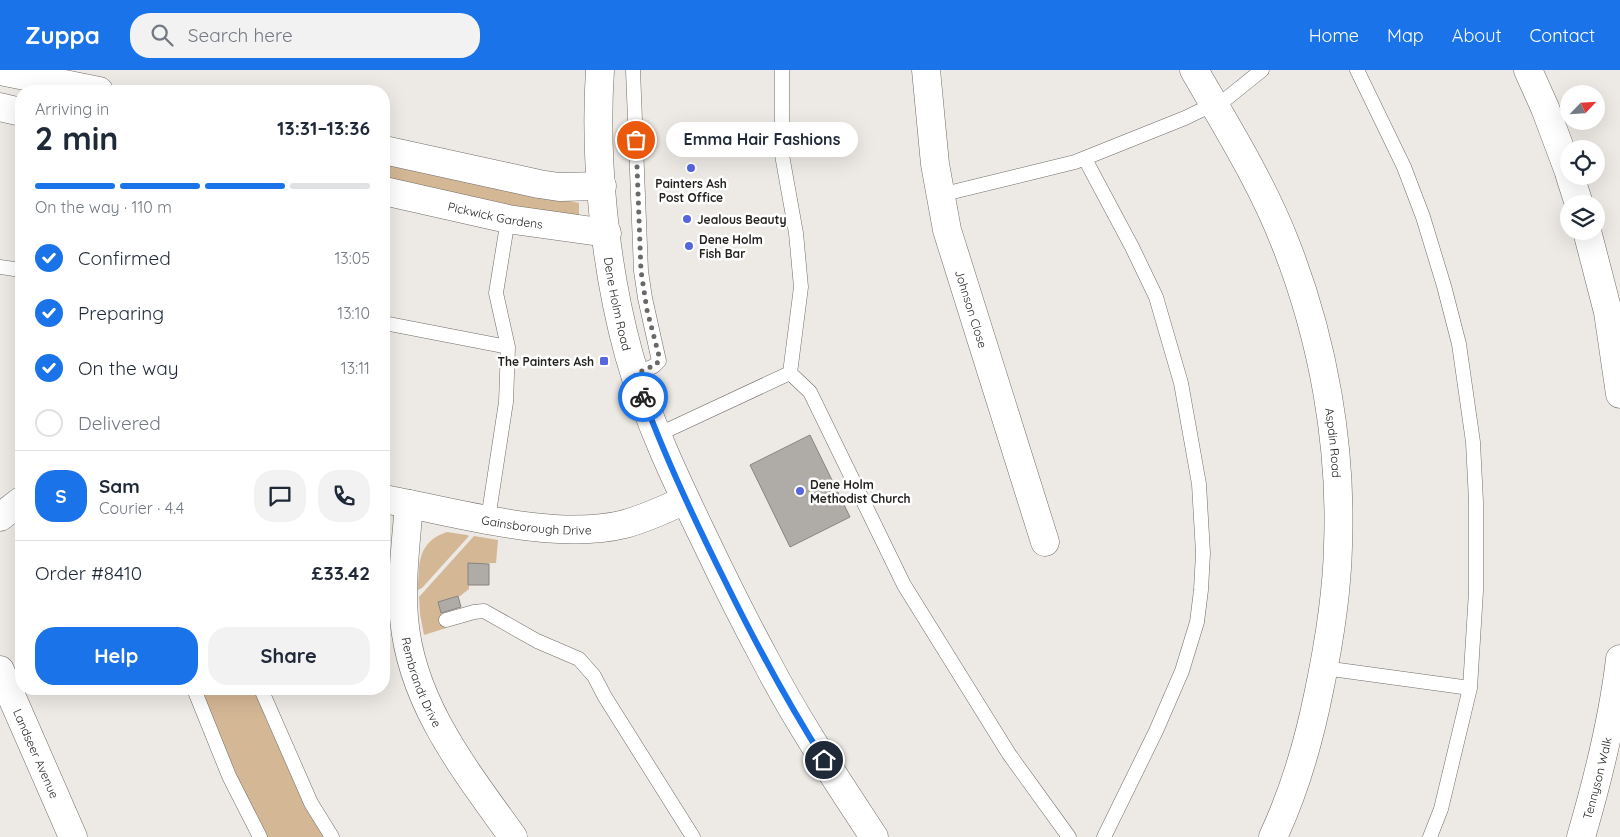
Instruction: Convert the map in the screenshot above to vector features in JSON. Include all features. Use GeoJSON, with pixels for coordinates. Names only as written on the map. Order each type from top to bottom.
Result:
{"type":"FeatureCollection","features":[{"type":"Feature","properties":{"kind":"street","name":"Dene Holm Road"},"geometry":{"type":"LineString","coordinates":[[600,70],[598,124],[607,233],[617,303],[635,374],[657,435],[685,500],[766,661],[816,748],[874,837]]}},
{"type":"Feature","properties":{"kind":"street","name":"Johnson Close"},"geometry":{"type":"LineString","coordinates":[[926,70],[940,195],[952,246],[1045,542]]}},
{"type":"Feature","properties":{"kind":"street","name":"Aspdin Road"},"geometry":{"type":"LineString","coordinates":[[1194,70],[1252,169],[1287,247],[1310,320],[1324,380],[1337,476],[1338,545],[1333,612],[1324,668],[1312,727],[1300,768],[1273,837]]}},
{"type":"Feature","properties":{"kind":"street"},"geometry":{"type":"LineString","coordinates":[[1528,70],[1560,148]]}},
{"type":"Feature","properties":{"kind":"street"},"geometry":{"type":"LineString","coordinates":[[0,72],[68,85]]}},
{"type":"Feature","properties":{"kind":"street"},"geometry":{"type":"LineString","coordinates":[[0,107],[15,111]]}},
{"type":"Feature","properties":{"kind":"street"},"geometry":{"type":"LineString","coordinates":[[390,155],[546,185],[574,188],[602,186]]}},
{"type":"Feature","properties":{"kind":"street","name":"Pickwick Gardens"},"geometry":{"type":"LineString","coordinates":[[390,192],[508,219],[607,233]]}},
{"type":"Feature","properties":{"kind":"street"},"geometry":{"type":"LineString","coordinates":[[1589,240],[1608,312],[1620,394]]}},
{"type":"Feature","properties":{"kind":"street","name":"Gainsborough Drive"},"geometry":{"type":"LineString","coordinates":[[397,501],[488,519],[560,530],[603,527],[638,520],[685,500]]}},
{"type":"Feature","properties":{"kind":"street","name":"Rembrandt Drive"},"geometry":{"type":"LineString","coordinates":[[397,501],[405,545],[393,588],[404,618],[408,644],[427,702],[448,744],[513,837]]}},
{"type":"Feature","properties":{"kind":"street","name":"Tennyson Walk"},"geometry":{"type":"LineString","coordinates":[[1581,837],[1600,769],[1614,702],[1620,659]]}},
{"type":"Feature","properties":{"kind":"street","name":"Landseer Avenue"},"geometry":{"type":"LineString","coordinates":[[0,670],[73,837]]}},
{"type":"Feature","properties":{"kind":"lane"},"geometry":{"type":"LineString","coordinates":[[633,70],[641,271],[646,304],[659,361],[654,366],[635,374]]}},
{"type":"Feature","properties":{"kind":"lane"},"geometry":{"type":"LineString","coordinates":[[782,70],[782,156],[796,233],[801,287],[790,373]]}},
{"type":"Feature","properties":{"kind":"lane"},"geometry":{"type":"LineString","coordinates":[[940,195],[1085,159],[1215,105],[1262,70]]}},
{"type":"Feature","properties":{"kind":"lane"},"geometry":{"type":"LineString","coordinates":[[1356,70],[1392,139],[1413,190],[1444,286],[1459,344],[1473,442],[1476,502],[1476,592],[1470,688],[1441,809],[1430,837]]}},
{"type":"Feature","properties":{"kind":"lane"},"geometry":{"type":"LineString","coordinates":[[1085,159],[1132,247],[1156,297],[1181,382],[1200,484],[1203,553],[1197,622],[1182,672],[1160,724],[1104,837]]}},
{"type":"Feature","properties":{"kind":"lane"},"geometry":{"type":"LineString","coordinates":[[488,519],[506,402],[508,347],[496,293],[508,219]]}},
{"type":"Feature","properties":{"kind":"lane"},"geometry":{"type":"LineString","coordinates":[[0,267],[15,269]]}},
{"type":"Feature","properties":{"kind":"lane"},"geometry":{"type":"LineString","coordinates":[[390,324],[508,347]]}},
{"type":"Feature","properties":{"kind":"lane"},"geometry":{"type":"LineString","coordinates":[[657,435],[790,373]]}},
{"type":"Feature","properties":{"kind":"lane"},"geometry":{"type":"LineString","coordinates":[[790,373],[810,392],[875,528],[904,585],[930,630],[1009,754],[1069,837]]}},
{"type":"Feature","properties":{"kind":"lane"},"geometry":{"type":"LineString","coordinates":[[446,620],[484,611],[537,641],[581,661],[594,676],[605,698],[693,837]]}},
{"type":"Feature","properties":{"kind":"lane"},"geometry":{"type":"LineString","coordinates":[[1324,668],[1470,688]]}},
{"type":"Feature","properties":{"kind":"lane"},"geometry":{"type":"LineString","coordinates":[[196,695],[229,776],[260,837]]}},
{"type":"Feature","properties":{"kind":"lane"},"geometry":{"type":"LineString","coordinates":[[265,695],[311,803],[332,837]]}},
{"type":"Feature","properties":{"kind":"shaded area"},"geometry":{"type":"Polygon","coordinates":[[[390,163],[579,203],[579,227],[390,186],[390,163]]]}},
{"type":"Feature","properties":{"kind":"shaded area"},"geometry":{"type":"Polygon","coordinates":[[[447,532],[469,536],[422,588],[418,590],[420,563],[425,548],[437,536],[447,532]]]}},
{"type":"Feature","properties":{"kind":"shaded area"},"geometry":{"type":"Polygon","coordinates":[[[474,536],[498,540],[496,563],[468,564],[469,589],[460,596],[438,602],[446,628],[424,635],[419,597],[474,536]]]}},
{"type":"Feature","properties":{"kind":"shaded area"},"geometry":{"type":"Polygon","coordinates":[[[203,695],[258,695],[310,814],[325,837],[264,837],[232,775],[203,695]]]}},
{"type":"Feature","properties":{"kind":"building","name":"Dene Holm Methodist Church"},"geometry":{"type":"Polygon","coordinates":[[[810,435],[850,517],[790,547],[750,465],[810,435]]]}},
{"type":"Feature","properties":{"kind":"building"},"geometry":{"type":"Polygon","coordinates":[[[468,563],[489,564],[489,585],[468,585],[468,563]]]}},
{"type":"Feature","properties":{"kind":"building"},"geometry":{"type":"Polygon","coordinates":[[[458,596],[461,607],[441,613],[438,602],[458,596]]]}},
{"type":"Feature","properties":{"kind":"way so far"},"geometry":{"type":"LineString","coordinates":[[636,140],[641,271],[647,310],[659,356],[657,364],[635,374],[643,397]]}},
{"type":"Feature","properties":{"kind":"place","name":"Emma Hair Fashions"},"geometry":{"type":"Point","coordinates":[636,140]}},
{"type":"Feature","properties":{"kind":"place","name":"Painters Ash Post Office"},"geometry":{"type":"Point","coordinates":[691,168]}},
{"type":"Feature","properties":{"kind":"place","name":"Jealous Beauty"},"geometry":{"type":"Point","coordinates":[687,219]}},
{"type":"Feature","properties":{"kind":"place","name":"Dene Holm Fish Bar"},"geometry":{"type":"Point","coordinates":[689,246]}},
{"type":"Feature","properties":{"kind":"place","name":"The Painters Ash"},"geometry":{"type":"Point","coordinates":[604,361]}},
{"type":"Feature","properties":{"kind":"place","name":"Dene Holm Methodist Church"},"geometry":{"type":"Point","coordinates":[800,491]}},
{"type":"Feature","properties":{"kind":"route"},"geometry":{"type":"LineString","coordinates":[[643,397],[685,500],[740,612],[800,721],[824,760]]}}]}
